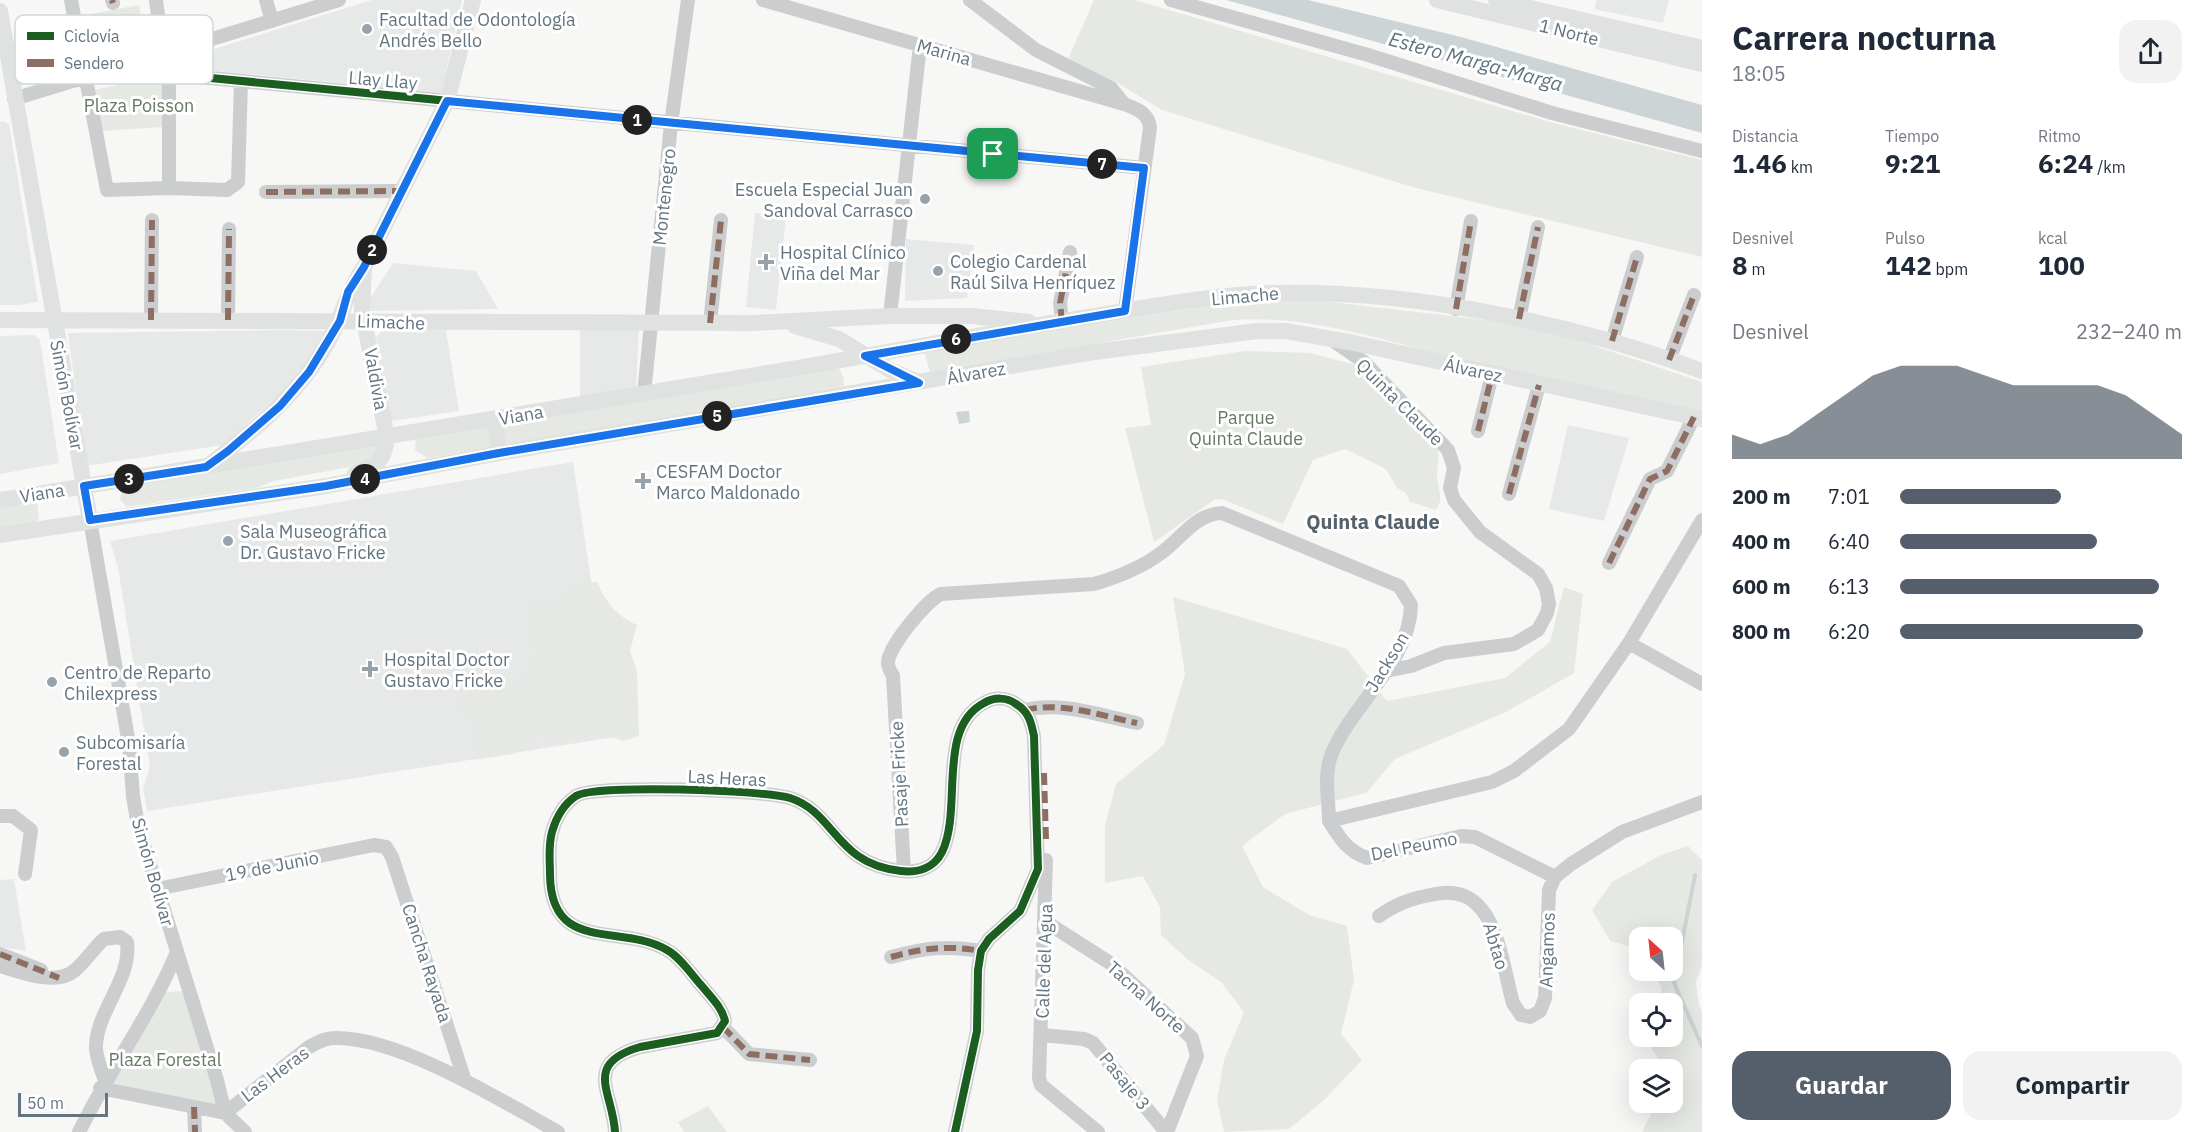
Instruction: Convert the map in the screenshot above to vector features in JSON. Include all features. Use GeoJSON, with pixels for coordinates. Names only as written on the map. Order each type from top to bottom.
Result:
{"type":"FeatureCollection","features":[{"type":"Feature","properties":{"kind":"main road"},"geometry":{"type":"LineString","coordinates":[[206,467],[263,422],[296,389],[323,352],[340,321],[348,292],[364,267],[447,101],[473,0]]}},
{"type":"Feature","properties":{"kind":"main road","name":"1 Norte"},"geometry":{"type":"LineString","coordinates":[[1437,0],[1702,64]]}},
{"type":"Feature","properties":{"kind":"main road","name":"1 Norte"},"geometry":{"type":"LineString","coordinates":[[1502,1],[1702,48]]}},
{"type":"Feature","properties":{"kind":"main road","name":"Simón Bolívar"},"geometry":{"type":"LineString","coordinates":[[0,11],[7,101],[53,320],[90,520]]}},
{"type":"Feature","properties":{"kind":"main road","name":"Valdivia"},"geometry":{"type":"LineString","coordinates":[[364,267],[362,302],[387,438]]}},
{"type":"Feature","properties":{"kind":"main road","name":"Limache"},"geometry":{"type":"LineString","coordinates":[[0,320],[782,323],[846,317],[972,316],[1016,319],[1042,324],[1213,299],[1291,293],[1397,301],[1519,319],[1612,341],[1702,371]]}},
{"type":"Feature","properties":{"kind":"main road"},"geometry":{"type":"LineString","coordinates":[[839,339],[840,326],[846,317]]}},
{"type":"Feature","properties":{"kind":"main road","name":"Limache"},"geometry":{"type":"LineString","coordinates":[[782,323],[839,339],[865,356],[919,383]]}},
{"type":"Feature","properties":{"kind":"main road","name":"Viana"},"geometry":{"type":"LineString","coordinates":[[0,500],[495,420],[1042,324]]}},
{"type":"Feature","properties":{"kind":"main road","name":"Álvarez"},"geometry":{"type":"LineString","coordinates":[[0,535],[326,486],[499,453],[1222,333],[1286,331],[1698,418]]}},
{"type":"Feature","properties":{"kind":"main road"},"geometry":{"type":"LineString","coordinates":[[495,420],[499,453]]}},
{"type":"Feature","properties":{"kind":"main road"},"geometry":{"type":"LineString","coordinates":[[326,486],[379,463],[387,438]]}},
{"type":"Feature","properties":{"kind":"street"},"geometry":{"type":"LineString","coordinates":[[70,0],[73,15]]}},
{"type":"Feature","properties":{"kind":"street"},"geometry":{"type":"LineString","coordinates":[[156,0],[158,15]]}},
{"type":"Feature","properties":{"kind":"street"},"geometry":{"type":"LineString","coordinates":[[266,0],[272,21]]}},
{"type":"Feature","properties":{"kind":"street"},"geometry":{"type":"LineString","coordinates":[[213,38],[339,0]]}},
{"type":"Feature","properties":{"kind":"street","name":"Montenegro"},"geometry":{"type":"LineString","coordinates":[[644,394],[671,124],[688,0]]}},
{"type":"Feature","properties":{"kind":"street","name":"Marina"},"geometry":{"type":"LineString","coordinates":[[763,0],[1124,104]]}},
{"type":"Feature","properties":{"kind":"street"},"geometry":{"type":"LineString","coordinates":[[970,0],[1036,50],[1111,88],[1124,104],[1143,112],[1150,122],[1125,311]]}},
{"type":"Feature","properties":{"kind":"street"},"geometry":{"type":"LineString","coordinates":[[1171,0],[1368,55],[1552,113],[1702,151]]}},
{"type":"Feature","properties":{"kind":"street"},"geometry":{"type":"LineString","coordinates":[[890,316],[920,45]]}},
{"type":"Feature","properties":{"kind":"street","name":"Llay Llay"},"geometry":{"type":"LineString","coordinates":[[213,79],[1144,168]]}},
{"type":"Feature","properties":{"kind":"street"},"geometry":{"type":"LineString","coordinates":[[86,84],[107,190],[170,188],[227,190],[234,188],[238,182],[241,82]]}},
{"type":"Feature","properties":{"kind":"street"},"geometry":{"type":"LineString","coordinates":[[7,101],[65,84]]}},
{"type":"Feature","properties":{"kind":"street"},"geometry":{"type":"LineString","coordinates":[[169,84],[170,188]]}},
{"type":"Feature","properties":{"kind":"street"},"geometry":{"type":"LineString","coordinates":[[266,192],[402,191]]}},
{"type":"Feature","properties":{"kind":"street"},"geometry":{"type":"LineString","coordinates":[[151,320],[152,220]]}},
{"type":"Feature","properties":{"kind":"street"},"geometry":{"type":"LineString","coordinates":[[710,323],[721,220]]}},
{"type":"Feature","properties":{"kind":"street"},"geometry":{"type":"LineString","coordinates":[[1456,309],[1471,221]]}},
{"type":"Feature","properties":{"kind":"street"},"geometry":{"type":"LineString","coordinates":[[1519,319],[1538,228]]}},
{"type":"Feature","properties":{"kind":"street"},"geometry":{"type":"LineString","coordinates":[[228,320],[229,229]]}},
{"type":"Feature","properties":{"kind":"street"},"geometry":{"type":"LineString","coordinates":[[1062,321],[1060,303],[1070,252]]}},
{"type":"Feature","properties":{"kind":"street"},"geometry":{"type":"LineString","coordinates":[[1612,341],[1637,257]]}},
{"type":"Feature","properties":{"kind":"street"},"geometry":{"type":"LineString","coordinates":[[1669,360],[1694,295]]}},
{"type":"Feature","properties":{"kind":"street","name":"Quinta Claude"},"geometry":{"type":"LineString","coordinates":[[1330,339],[1364,362],[1448,450],[1454,468],[1450,488],[1463,514],[1480,532],[1538,574],[1549,604],[1544,624],[1530,636],[1514,644],[1444,653],[1411,666],[1386,671]]}},
{"type":"Feature","properties":{"kind":"street"},"geometry":{"type":"LineString","coordinates":[[1478,431],[1492,375]]}},
{"type":"Feature","properties":{"kind":"street"},"geometry":{"type":"LineString","coordinates":[[1509,494],[1539,384]]}},
{"type":"Feature","properties":{"kind":"street"},"geometry":{"type":"LineString","coordinates":[[1609,563],[1650,479],[1667,471],[1698,418]]}},
{"type":"Feature","properties":{"kind":"street","name":"Jackson"},"geometry":{"type":"LineString","coordinates":[[893,676],[887,664],[891,651],[933,597],[941,594],[1094,584],[1139,567],[1162,553],[1200,519],[1211,513],[1222,513],[1399,586],[1411,605],[1411,617],[1406,634],[1386,671],[1358,708],[1331,754],[1326,788],[1329,821]]}},
{"type":"Feature","properties":{"kind":"street","name":"Simón Bolívar"},"geometry":{"type":"LineString","coordinates":[[90,520],[129,744],[138,826],[225,1113]]}},
{"type":"Feature","properties":{"kind":"street"},"geometry":{"type":"LineString","coordinates":[[1329,821],[1492,782],[1514,771],[1569,729],[1629,643],[1702,520]]}},
{"type":"Feature","properties":{"kind":"street"},"geometry":{"type":"LineString","coordinates":[[1629,643],[1702,684]]}},
{"type":"Feature","properties":{"kind":"street","name":"Pasaje Fricke"},"geometry":{"type":"LineString","coordinates":[[893,676],[904,871]]}},
{"type":"Feature","properties":{"kind":"street","name":"Las Heras"},"geometry":{"type":"LineString","coordinates":[[723,1027],[725,1021],[720,1008],[669,951],[653,945],[576,928],[568,924],[557,910],[550,885],[549,846],[559,815],[572,800],[577,795],[603,790],[728,792],[788,797],[811,810],[855,856],[868,864],[904,871],[919,871],[932,865],[941,853],[950,830],[955,751],[960,730],[969,715],[976,707],[989,700],[1000,699],[1011,700],[1025,710]]}},
{"type":"Feature","properties":{"kind":"street"},"geometry":{"type":"LineString","coordinates":[[1042,844],[1034,736],[1031,719],[1025,710],[1040,706],[1061,708],[1137,723]]}},
{"type":"Feature","properties":{"kind":"street"},"geometry":{"type":"LineString","coordinates":[[955,1132],[977,1031],[978,970],[981,951],[989,939],[1015,916],[1026,901],[1038,869],[1042,844],[1044,773]]}},
{"type":"Feature","properties":{"kind":"street"},"geometry":{"type":"LineString","coordinates":[[1555,878],[1571,864],[1622,832],[1702,802]]}},
{"type":"Feature","properties":{"kind":"street"},"geometry":{"type":"LineString","coordinates":[[0,816],[13,816],[31,830],[25,874]]}},
{"type":"Feature","properties":{"kind":"street","name":"Del Peumo"},"geometry":{"type":"LineString","coordinates":[[1329,821],[1353,853],[1367,858],[1461,836],[1475,837],[1555,878]]}},
{"type":"Feature","properties":{"kind":"street","name":"Calle del Agua"},"geometry":{"type":"LineString","coordinates":[[1042,844],[1046,922],[1039,1078],[1041,1085],[1098,1132]]}},
{"type":"Feature","properties":{"kind":"street","name":"19 de Junio"},"geometry":{"type":"LineString","coordinates":[[158,889],[374,845],[386,846]]}},
{"type":"Feature","properties":{"kind":"street","name":"Cancha Rayada"},"geometry":{"type":"LineString","coordinates":[[386,846],[392,857],[465,1081]]}},
{"type":"Feature","properties":{"kind":"street","name":"Angamos"},"geometry":{"type":"LineString","coordinates":[[1530,1017],[1540,1011],[1545,999],[1549,890],[1555,878]]}},
{"type":"Feature","properties":{"kind":"street","name":"Abtao"},"geometry":{"type":"LineString","coordinates":[[1379,916],[1403,901],[1440,892],[1467,895],[1479,903],[1489,917],[1513,1003],[1521,1015],[1530,1017]]}},
{"type":"Feature","properties":{"kind":"street","name":"Tacna Norte"},"geometry":{"type":"LineString","coordinates":[[1046,922],[1126,976],[1192,1038],[1197,1056],[1166,1132]]}},
{"type":"Feature","properties":{"kind":"street"},"geometry":{"type":"LineString","coordinates":[[0,966],[23,973],[59,978],[75,970],[104,939],[120,937],[127,942],[126,960],[98,1032],[97,1060],[103,1084]]}},
{"type":"Feature","properties":{"kind":"street"},"geometry":{"type":"LineString","coordinates":[[891,957],[926,947],[956,947],[981,951]]}},
{"type":"Feature","properties":{"kind":"street"},"geometry":{"type":"LineString","coordinates":[[79,1132],[103,1084],[163,987],[177,952]]}},
{"type":"Feature","properties":{"kind":"street"},"geometry":{"type":"LineString","coordinates":[[0,954],[59,978]]}},
{"type":"Feature","properties":{"kind":"street"},"geometry":{"type":"LineString","coordinates":[[163,987],[188,987]]}},
{"type":"Feature","properties":{"kind":"street"},"geometry":{"type":"LineString","coordinates":[[615,1132],[604,1080],[611,1062],[629,1050],[705,1036],[717,1033],[723,1027],[749,1054],[810,1060]]}},
{"type":"Feature","properties":{"kind":"street","name":"Pasaje 3"},"geometry":{"type":"LineString","coordinates":[[1042,1035],[1084,1039],[1093,1043],[1166,1132]]}},
{"type":"Feature","properties":{"kind":"street","name":"Las Heras"},"geometry":{"type":"LineString","coordinates":[[225,1113],[309,1047],[329,1039],[370,1044],[417,1059],[465,1081],[558,1132]]}},
{"type":"Feature","properties":{"kind":"street"},"geometry":{"type":"LineString","coordinates":[[103,1084],[225,1113],[245,1132]]}},
{"type":"Feature","properties":{"kind":"street"},"geometry":{"type":"LineString","coordinates":[[194,1107],[195,1132]]}},
{"type":"Feature","properties":{"kind":"shaded area","name":"Facultad de Odontología Andrés Bello"},"geometry":{"type":"Polygon","coordinates":[[[372,0],[462,0],[441,93],[213,71],[213,49],[372,0]]]}},
{"type":"Feature","properties":{"kind":"shaded area"},"geometry":{"type":"Polygon","coordinates":[[[1597,0],[1669,0],[1663,23],[1594,9],[1597,0]]]}},
{"type":"Feature","properties":{"kind":"shaded area"},"geometry":{"type":"Polygon","coordinates":[[[0,122],[9,124],[38,302],[19,305],[0,305],[0,122]]]}},
{"type":"Feature","properties":{"kind":"shaded area","name":"Hospital Clínico Viña del Mar"},"geometry":{"type":"Polygon","coordinates":[[[755,213],[786,216],[776,310],[746,307],[755,213]]]}},
{"type":"Feature","properties":{"kind":"shaded area","name":"Colegio Cardenal Raúl Silva Henríquez"},"geometry":{"type":"Polygon","coordinates":[[[906,239],[974,245],[967,298],[905,301],[906,239]]]}},
{"type":"Feature","properties":{"kind":"shaded area"},"geometry":{"type":"Polygon","coordinates":[[[393,263],[476,271],[498,309],[371,311],[369,300],[393,263]]]}},
{"type":"Feature","properties":{"kind":"shaded area"},"geometry":{"type":"Polygon","coordinates":[[[580,328],[639,328],[636,388],[580,398],[580,328]]]}},
{"type":"Feature","properties":{"kind":"shaded area"},"geometry":{"type":"Polygon","coordinates":[[[383,330],[446,330],[459,411],[391,421],[376,337],[383,330]]]}},
{"type":"Feature","properties":{"kind":"shaded area"},"geometry":{"type":"Polygon","coordinates":[[[328,331],[290,385],[223,445],[86,466],[68,333],[328,331]]]}},
{"type":"Feature","properties":{"kind":"shaded area"},"geometry":{"type":"Polygon","coordinates":[[[34,335],[40,340],[59,463],[0,474],[0,336],[34,335]]]}},
{"type":"Feature","properties":{"kind":"shaded area"},"geometry":{"type":"Polygon","coordinates":[[[1568,425],[1629,438],[1604,521],[1549,509],[1568,425]]]}},
{"type":"Feature","properties":{"kind":"shaded area","name":"Hospital Doctor Gustavo Fricke"},"geometry":{"type":"Polygon","coordinates":[[[573,462],[615,737],[147,811],[143,788],[150,767],[118,568],[110,541],[573,462]]]}},
{"type":"Feature","properties":{"kind":"shaded area"},"geometry":{"type":"Polygon","coordinates":[[[14,879],[26,951],[0,947],[0,880],[14,879]]]}},
{"type":"Feature","properties":{"kind":"green space"},"geometry":{"type":"Polygon","coordinates":[[[1094,0],[1135,0],[1550,122],[1702,160],[1702,257],[1412,187],[1162,110],[1121,85],[1068,59],[1094,0]]]}},
{"type":"Feature","properties":{"kind":"green space"},"geometry":{"type":"Polygon","coordinates":[[[139,5],[141,15],[91,15],[139,5]]]}},
{"type":"Feature","properties":{"kind":"green space","name":"Plaza Poisson"},"geometry":{"type":"Polygon","coordinates":[[[123,84],[164,84],[163,127],[101,131],[94,90],[123,84]]]}},
{"type":"Feature","properties":{"kind":"green space"},"geometry":{"type":"Polygon","coordinates":[[[1252,299],[1306,299],[1536,326],[1702,382],[1702,411],[1491,367],[1348,331],[1290,321],[1233,320],[930,372],[924,351],[1252,299]]]}},
{"type":"Feature","properties":{"kind":"green space","name":"Parque Quinta Claude"},"geometry":{"type":"Polygon","coordinates":[[[1245,351],[1310,353],[1360,366],[1378,388],[1414,418],[1433,440],[1439,457],[1437,480],[1440,501],[1436,510],[1410,502],[1406,493],[1397,488],[1386,469],[1345,449],[1313,460],[1283,524],[1222,499],[1214,500],[1154,542],[1125,428],[1151,425],[1141,367],[1245,351]]]}},
{"type":"Feature","properties":{"kind":"green space"},"geometry":{"type":"Polygon","coordinates":[[[838,367],[843,376],[844,386],[428,458],[415,450],[416,438],[838,367]]]}},
{"type":"Feature","properties":{"kind":"green space"},"geometry":{"type":"Polygon","coordinates":[[[379,444],[377,462],[274,481],[256,488],[126,507],[120,499],[123,488],[379,444]]]}},
{"type":"Feature","properties":{"kind":"green space"},"geometry":{"type":"Polygon","coordinates":[[[37,502],[39,519],[33,526],[0,531],[0,508],[37,502]]]}},
{"type":"Feature","properties":{"kind":"green space"},"geometry":{"type":"Polygon","coordinates":[[[597,582],[612,608],[637,625],[630,651],[637,671],[639,736],[623,741],[604,736],[557,740],[548,738],[545,734],[521,740],[514,754],[473,760],[475,722],[462,711],[459,702],[464,696],[478,688],[493,685],[517,685],[535,664],[536,648],[529,611],[536,605],[557,601],[575,584],[597,582]]]}},
{"type":"Feature","properties":{"kind":"green space"},"geometry":{"type":"Polygon","coordinates":[[[1564,587],[1583,594],[1574,673],[1506,712],[1395,759],[1366,793],[1285,814],[1242,846],[1263,887],[1309,915],[1347,926],[1354,980],[1341,1034],[1362,1060],[1324,1100],[1289,1129],[1224,1132],[1217,1100],[1224,1060],[1244,1012],[1221,982],[1187,959],[1161,935],[1160,907],[1143,876],[1105,883],[1105,825],[1116,784],[1164,745],[1185,674],[1173,597],[1347,649],[1387,701],[1505,678],[1550,642],[1564,587]]]}},
{"type":"Feature","properties":{"kind":"green space"},"geometry":{"type":"Polygon","coordinates":[[[1688,846],[1702,860],[1702,965],[1696,982],[1699,1006],[1702,1011],[1702,1132],[1642,1132],[1651,1113],[1683,1113],[1683,1059],[1658,1059],[1651,1047],[1683,1047],[1683,993],[1660,993],[1662,990],[1659,981],[1683,981],[1683,927],[1629,927],[1629,946],[1610,941],[1592,910],[1612,882],[1661,855],[1688,846]]]}},
{"type":"Feature","properties":{"kind":"green space","name":"Plaza Forestal"},"geometry":{"type":"Polygon","coordinates":[[[185,991],[218,1107],[107,1084],[163,992],[185,991]]]}},
{"type":"Feature","properties":{"kind":"green space"},"geometry":{"type":"Polygon","coordinates":[[[708,1106],[727,1132],[684,1132],[678,1122],[708,1106]]]}},
{"type":"Feature","properties":{"kind":"water","name":"Estero Marga-Marga"},"geometry":{"type":"Polygon","coordinates":[[[1226,0],[1308,0],[1461,37],[1702,105],[1702,133],[1226,0]]]}},
{"type":"Feature","properties":{"kind":"water"},"geometry":{"type":"Polygon","coordinates":[[[969,411],[970,422],[959,424],[956,412],[969,411]]]}},
{"type":"Feature","properties":{"kind":"waterway"},"geometry":{"type":"LineString","coordinates":[[1695,875],[1674,983],[1702,1046]]}},
{"type":"Feature","properties":{"kind":"marked path"},"geometry":{"type":"LineString","coordinates":[[266,192],[402,191]]}},
{"type":"Feature","properties":{"kind":"marked path"},"geometry":{"type":"LineString","coordinates":[[151,320],[152,220]]}},
{"type":"Feature","properties":{"kind":"marked path"},"geometry":{"type":"LineString","coordinates":[[710,323],[721,220]]}},
{"type":"Feature","properties":{"kind":"marked path"},"geometry":{"type":"LineString","coordinates":[[1456,309],[1471,221]]}},
{"type":"Feature","properties":{"kind":"marked path"},"geometry":{"type":"LineString","coordinates":[[1519,319],[1538,227]]}},
{"type":"Feature","properties":{"kind":"marked path"},"geometry":{"type":"LineString","coordinates":[[228,320],[229,229]]}},
{"type":"Feature","properties":{"kind":"marked path"},"geometry":{"type":"LineString","coordinates":[[1062,321],[1060,303],[1070,252]]}},
{"type":"Feature","properties":{"kind":"marked path"},"geometry":{"type":"LineString","coordinates":[[1612,341],[1637,257]]}},
{"type":"Feature","properties":{"kind":"marked path"},"geometry":{"type":"LineString","coordinates":[[1669,360],[1694,295]]}},
{"type":"Feature","properties":{"kind":"marked path"},"geometry":{"type":"LineString","coordinates":[[1478,431],[1492,375]]}},
{"type":"Feature","properties":{"kind":"marked path"},"geometry":{"type":"LineString","coordinates":[[1509,494],[1539,385]]}},
{"type":"Feature","properties":{"kind":"marked path"},"geometry":{"type":"LineString","coordinates":[[1609,563],[1650,479],[1667,471],[1694,417]]}},
{"type":"Feature","properties":{"kind":"marked path"},"geometry":{"type":"LineString","coordinates":[[1025,710],[1067,708],[1137,723]]}},
{"type":"Feature","properties":{"kind":"marked path"},"geometry":{"type":"LineString","coordinates":[[1044,773],[1046,840]]}},
{"type":"Feature","properties":{"kind":"marked path"},"geometry":{"type":"LineString","coordinates":[[891,957],[935,948],[981,951]]}},
{"type":"Feature","properties":{"kind":"marked path"},"geometry":{"type":"LineString","coordinates":[[0,954],[59,978]]}},
{"type":"Feature","properties":{"kind":"marked path"},"geometry":{"type":"LineString","coordinates":[[723,1027],[749,1054],[810,1060]]}},
{"type":"Feature","properties":{"kind":"marked path"},"geometry":{"type":"LineString","coordinates":[[194,1107],[195,1132]]}},
{"type":"Feature","properties":{"kind":"cycle path"},"geometry":{"type":"LineString","coordinates":[[213,78],[1144,168]]}},
{"type":"Feature","properties":{"kind":"cycle path"},"geometry":{"type":"LineString","coordinates":[[615,1132],[605,1081],[606,1071],[611,1062],[622,1054],[640,1047],[717,1033],[725,1021],[712,998],[672,953],[649,942],[591,932],[575,926],[562,916],[553,900],[550,848],[556,822],[568,803],[576,796],[590,792],[645,789],[749,793],[790,798],[805,805],[817,815],[849,849],[862,859],[901,871],[919,870],[935,862],[942,852],[948,834],[955,750],[960,731],[969,715],[984,703],[1005,699],[1024,710],[1034,736],[1038,869],[1020,911],[989,939],[981,951],[978,970],[977,1031],[955,1132]]}},
{"type":"Feature","properties":{"kind":"place","name":"Facultad de Odontología Andrés Bello"},"geometry":{"type":"Point","coordinates":[367,29]}},
{"type":"Feature","properties":{"kind":"place","name":"Escuela Especial Juan Sandoval Carrasco"},"geometry":{"type":"Point","coordinates":[925,199]}},
{"type":"Feature","properties":{"kind":"place","name":"Hospital Clínico Viña del Mar"},"geometry":{"type":"Point","coordinates":[766,262]}},
{"type":"Feature","properties":{"kind":"place","name":"Colegio Cardenal Raúl Silva Henríquez"},"geometry":{"type":"Point","coordinates":[938,271]}},
{"type":"Feature","properties":{"kind":"place","name":"CESFAM Doctor Marco Maldonado"},"geometry":{"type":"Point","coordinates":[643,481]}},
{"type":"Feature","properties":{"kind":"place","name":"Sala Museográfica Dr. Gustavo Fricke"},"geometry":{"type":"Point","coordinates":[228,541]}},
{"type":"Feature","properties":{"kind":"place","name":"Hospital Doctor Gustavo Fricke"},"geometry":{"type":"Point","coordinates":[370,669]}},
{"type":"Feature","properties":{"kind":"place","name":"Centro de Reparto Chilexpress"},"geometry":{"type":"Point","coordinates":[52,682]}},
{"type":"Feature","properties":{"kind":"place","name":"Subcomisaría Forestal"},"geometry":{"type":"Point","coordinates":[64,752]}},
{"type":"Feature","properties":{"kind":"district","name":"Quinta Claude"},"geometry":{"type":"Point","coordinates":[1373,521]}},
{"type":"Feature","properties":{"kind":"route"},"geometry":{"type":"LineString","coordinates":[[447,101],[993,154],[1144,168],[1125,311],[865,356],[896,374],[919,383],[499,453],[326,486],[90,520],[84,486],[206,467],[263,422],[296,389],[323,352],[340,321],[348,292],[364,267],[447,101]]}}]}
